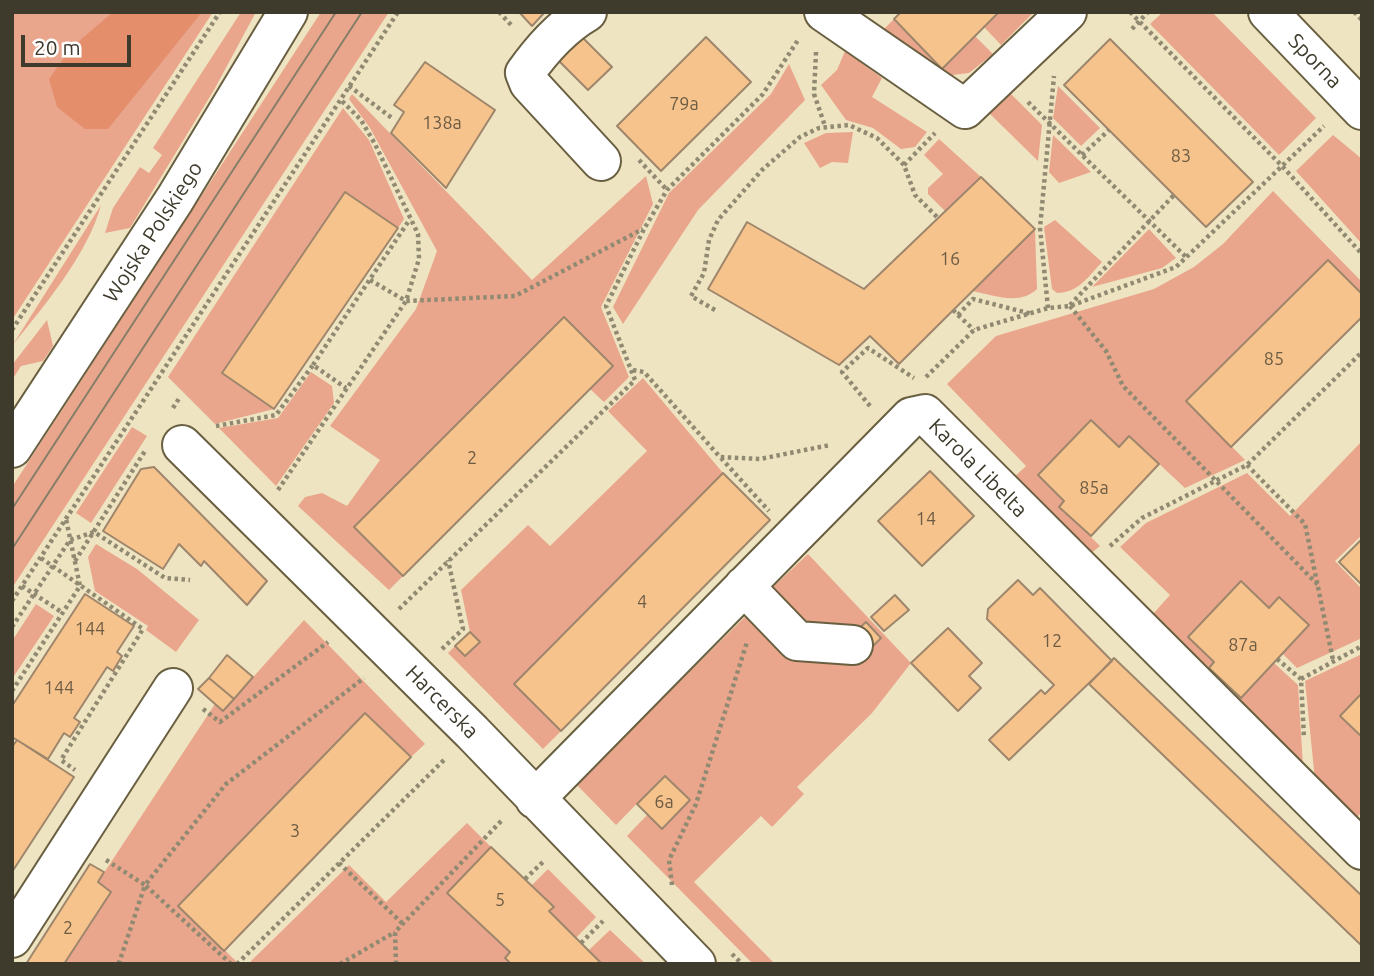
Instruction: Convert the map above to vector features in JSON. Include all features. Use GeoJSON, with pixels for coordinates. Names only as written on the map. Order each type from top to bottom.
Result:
{"type":"FeatureCollection","features":[{"type":"Feature","properties":{"kind":"street","name":"Wojska Polskiego"},"geometry":{"type":"LineString","coordinates":[[12,448],[174,199],[288,12]]}},
{"type":"Feature","properties":{"kind":"street"},"geometry":{"type":"LineString","coordinates":[[587,12],[569,22],[538,54],[525,73],[529,83],[601,161]]}},
{"type":"Feature","properties":{"kind":"street"},"geometry":{"type":"LineString","coordinates":[[814,29],[965,109],[1067,12]]}},
{"type":"Feature","properties":{"kind":"street","name":"Sporna"},"geometry":{"type":"LineString","coordinates":[[1280,16],[1362,110]]}},
{"type":"Feature","properties":{"kind":"street","name":"Karola Libelta"},"geometry":{"type":"LineString","coordinates":[[532,796],[911,417],[919,413],[925,414],[1362,850]]}},
{"type":"Feature","properties":{"kind":"street","name":"Harcerska"},"geometry":{"type":"LineString","coordinates":[[177,434],[472,732],[696,964]]}},
{"type":"Feature","properties":{"kind":"street"},"geometry":{"type":"LineString","coordinates":[[744,586],[797,641],[853,645]]}},
{"type":"Feature","properties":{"kind":"street"},"geometry":{"type":"LineString","coordinates":[[12,939],[173,688]]}},
{"type":"Feature","properties":{"kind":"path"},"geometry":{"type":"LineString","coordinates":[[12,330],[220,12]]}},
{"type":"Feature","properties":{"kind":"path"},"geometry":{"type":"LineString","coordinates":[[12,601],[398,12]]}},
{"type":"Feature","properties":{"kind":"path"},"geometry":{"type":"LineString","coordinates":[[1130,12],[1283,167],[1362,254]]}},
{"type":"Feature","properties":{"kind":"path"},"geometry":{"type":"LineString","coordinates":[[1132,29],[1148,12]]}},
{"type":"Feature","properties":{"kind":"path"},"geometry":{"type":"LineString","coordinates":[[1354,12],[1362,20]]}},
{"type":"Feature","properties":{"kind":"path"},"geometry":{"type":"LineString","coordinates":[[814,29],[814,94],[825,126]]}},
{"type":"Feature","properties":{"kind":"path"},"geometry":{"type":"LineString","coordinates":[[396,612],[635,380],[606,306],[643,229],[667,190],[762,94],[814,29]]}},
{"type":"Feature","properties":{"kind":"path"},"geometry":{"type":"LineString","coordinates":[[1048,309],[1040,228],[1055,66]]}},
{"type":"Feature","properties":{"kind":"path"},"geometry":{"type":"LineString","coordinates":[[1002,76],[1187,258]]}},
{"type":"Feature","properties":{"kind":"path"},"geometry":{"type":"LineString","coordinates":[[349,86],[392,118]]}},
{"type":"Feature","properties":{"kind":"path"},"geometry":{"type":"LineString","coordinates":[[275,493],[285,483],[406,301],[421,248],[410,218],[369,132],[340,99]]}},
{"type":"Feature","properties":{"kind":"path"},"geometry":{"type":"LineString","coordinates":[[879,415],[842,372],[868,348],[921,382],[974,330],[1048,309],[1070,306],[1160,275],[1187,258],[1273,171],[1283,167],[1326,124]]}},
{"type":"Feature","properties":{"kind":"path"},"geometry":{"type":"LineString","coordinates":[[715,310],[691,296],[704,273],[709,240],[718,220],[762,170],[800,136],[825,126],[862,129],[891,150],[904,165],[915,195],[938,218]]}},
{"type":"Feature","properties":{"kind":"path"},"geometry":{"type":"LineString","coordinates":[[1083,155],[1109,130]]}},
{"type":"Feature","properties":{"kind":"path"},"geometry":{"type":"LineString","coordinates":[[904,165],[932,136]]}},
{"type":"Feature","properties":{"kind":"path"},"geometry":{"type":"LineString","coordinates":[[1070,306],[1174,195]]}},
{"type":"Feature","properties":{"kind":"path"},"geometry":{"type":"LineString","coordinates":[[177,434],[276,415],[313,365],[410,218]]}},
{"type":"Feature","properties":{"kind":"path"},"geometry":{"type":"LineString","coordinates":[[370,280],[406,301],[515,296],[643,229]]}},
{"type":"Feature","properties":{"kind":"path"},"geometry":{"type":"LineString","coordinates":[[958,315],[973,299],[1033,314]]}},
{"type":"Feature","properties":{"kind":"path"},"geometry":{"type":"LineString","coordinates":[[1070,306],[1106,351],[1123,386],[1319,586]]}},
{"type":"Feature","properties":{"kind":"path"},"geometry":{"type":"LineString","coordinates":[[953,310],[974,330]]}},
{"type":"Feature","properties":{"kind":"path"},"geometry":{"type":"LineString","coordinates":[[1081,572],[1142,518],[1247,465],[1362,352]]}},
{"type":"Feature","properties":{"kind":"path"},"geometry":{"type":"LineString","coordinates":[[313,365],[346,388]]}},
{"type":"Feature","properties":{"kind":"path"},"geometry":{"type":"LineString","coordinates":[[632,370],[644,372],[770,513]]}},
{"type":"Feature","properties":{"kind":"path"},"geometry":{"type":"LineString","coordinates":[[75,561],[94,532],[177,434],[180,397]]}},
{"type":"Feature","properties":{"kind":"path"},"geometry":{"type":"LineString","coordinates":[[720,457],[760,459],[839,443]]}},
{"type":"Feature","properties":{"kind":"path"},"geometry":{"type":"LineString","coordinates":[[1247,465],[1305,524],[1333,660]]}},
{"type":"Feature","properties":{"kind":"path"},"geometry":{"type":"LineString","coordinates":[[12,691],[80,586],[66,518]]}},
{"type":"Feature","properties":{"kind":"path"},"geometry":{"type":"LineString","coordinates":[[12,627],[70,540],[94,532]]}},
{"type":"Feature","properties":{"kind":"path"},"geometry":{"type":"LineString","coordinates":[[94,532],[164,578],[190,580]]}},
{"type":"Feature","properties":{"kind":"path"},"geometry":{"type":"LineString","coordinates":[[41,558],[143,629],[61,760],[79,772]]}},
{"type":"Feature","properties":{"kind":"path"},"geometry":{"type":"LineString","coordinates":[[438,653],[463,629],[448,559]]}},
{"type":"Feature","properties":{"kind":"path"},"geometry":{"type":"LineString","coordinates":[[22,586],[63,613]]}},
{"type":"Feature","properties":{"kind":"path"},"geometry":{"type":"LineString","coordinates":[[674,895],[669,860],[696,804],[750,634],[744,586]]}},
{"type":"Feature","properties":{"kind":"path"},"geometry":{"type":"LineString","coordinates":[[173,688],[220,722],[335,638]]}},
{"type":"Feature","properties":{"kind":"path"},"geometry":{"type":"LineString","coordinates":[[1301,679],[1362,646]]}},
{"type":"Feature","properties":{"kind":"path"},"geometry":{"type":"LineString","coordinates":[[1277,659],[1301,679],[1307,797]]}},
{"type":"Feature","properties":{"kind":"path"},"geometry":{"type":"LineString","coordinates":[[120,963],[145,885],[226,783],[370,674]]}},
{"type":"Feature","properties":{"kind":"path"},"geometry":{"type":"LineString","coordinates":[[237,964],[472,732]]}},
{"type":"Feature","properties":{"kind":"path"},"geometry":{"type":"LineString","coordinates":[[340,964],[396,932],[532,796]]}},
{"type":"Feature","properties":{"kind":"path"},"geometry":{"type":"LineString","coordinates":[[75,840],[145,885],[231,964]]}},
{"type":"Feature","properties":{"kind":"path"},"geometry":{"type":"LineString","coordinates":[[525,879],[550,856]]}},
{"type":"Feature","properties":{"kind":"path"},"geometry":{"type":"LineString","coordinates":[[339,863],[402,925]]}},
{"type":"Feature","properties":{"kind":"path"},"geometry":{"type":"LineString","coordinates":[[581,943],[609,915]]}},
{"type":"Feature","properties":{"kind":"path"},"geometry":{"type":"LineString","coordinates":[[396,932],[396,964]]}},
{"type":"Feature","properties":{"kind":"shaded area"},"geometry":{"type":"Polygon","coordinates":[[[12,12],[213,12],[12,320],[12,12]]]}},
{"type":"Feature","properties":{"kind":"shaded area"},"geometry":{"type":"Polygon","coordinates":[[[113,12],[202,12],[108,129],[85,129],[57,107],[49,79],[71,48],[113,12]]]}},
{"type":"Feature","properties":{"kind":"shaded area"},"geometry":{"type":"Polygon","coordinates":[[[241,12],[256,12],[214,90],[130,228],[105,233],[113,208],[140,167],[149,173],[162,155],[153,148],[241,12]]]}},
{"type":"Feature","properties":{"kind":"shaded area"},"geometry":{"type":"Polygon","coordinates":[[[321,12],[389,12],[12,588],[12,487],[321,12]]]}},
{"type":"Feature","properties":{"kind":"shaded area"},"geometry":{"type":"Polygon","coordinates":[[[999,12],[1034,12],[1001,45],[984,27],[999,12]]]}},
{"type":"Feature","properties":{"kind":"shaded area"},"geometry":{"type":"Polygon","coordinates":[[[1163,12],[1212,12],[1316,118],[1279,155],[1150,24],[1163,12]]]}},
{"type":"Feature","properties":{"kind":"shaded area"},"geometry":{"type":"Polygon","coordinates":[[[894,19],[942,69],[975,36],[993,54],[969,73],[944,76],[881,32],[894,19]]]}},
{"type":"Feature","properties":{"kind":"shaded area"},"geometry":{"type":"Polygon","coordinates":[[[845,51],[882,78],[872,97],[927,132],[915,147],[901,149],[873,128],[846,120],[821,85],[837,70],[845,51]]]}},
{"type":"Feature","properties":{"kind":"shaded area"},"geometry":{"type":"Polygon","coordinates":[[[789,64],[805,100],[698,210],[623,324],[613,307],[669,193],[771,94],[789,64]]]}},
{"type":"Feature","properties":{"kind":"shaded area"},"geometry":{"type":"Polygon","coordinates":[[[1058,86],[1100,128],[1081,146],[1053,118],[1058,86]]]}},
{"type":"Feature","properties":{"kind":"shaded area"},"geometry":{"type":"Polygon","coordinates":[[[1008,91],[1042,125],[1038,161],[987,111],[1008,91]]]}},
{"type":"Feature","properties":{"kind":"shaded area"},"geometry":{"type":"Polygon","coordinates":[[[352,94],[532,280],[646,176],[653,204],[601,307],[629,377],[604,402],[590,389],[613,366],[564,317],[355,527],[403,576],[389,590],[298,506],[305,497],[322,493],[347,506],[380,460],[330,426],[416,309],[437,251],[370,128],[349,99],[352,94]]]}},
{"type":"Feature","properties":{"kind":"shaded area"},"geometry":{"type":"Polygon","coordinates":[[[343,108],[369,140],[404,219],[398,228],[345,192],[222,373],[274,409],[215,424],[168,377],[343,108]]]}},
{"type":"Feature","properties":{"kind":"shaded area"},"geometry":{"type":"Polygon","coordinates":[[[853,132],[848,163],[832,162],[820,168],[804,143],[826,133],[853,132]]]}},
{"type":"Feature","properties":{"kind":"shaded area"},"geometry":{"type":"Polygon","coordinates":[[[1053,135],[1091,172],[1059,183],[1049,172],[1053,135]]]}},
{"type":"Feature","properties":{"kind":"shaded area"},"geometry":{"type":"Polygon","coordinates":[[[1333,135],[1362,159],[1362,244],[1296,171],[1333,135]]]}},
{"type":"Feature","properties":{"kind":"shaded area"},"geometry":{"type":"Polygon","coordinates":[[[939,139],[981,177],[945,211],[928,194],[928,188],[943,174],[924,155],[939,139]]]}},
{"type":"Feature","properties":{"kind":"shaded area"},"geometry":{"type":"Polygon","coordinates":[[[1273,191],[1362,282],[1362,294],[1328,260],[1186,400],[1245,460],[1185,488],[1129,436],[1119,447],[1090,420],[1038,475],[1064,501],[1060,507],[1100,546],[1089,555],[1011,480],[1026,466],[947,384],[996,336],[1154,289],[1194,267],[1223,244],[1273,191]]]}},
{"type":"Feature","properties":{"kind":"shaded area"},"geometry":{"type":"Polygon","coordinates":[[[101,205],[76,261],[12,346],[101,205]]]}},
{"type":"Feature","properties":{"kind":"shaded area"},"geometry":{"type":"Polygon","coordinates":[[[1055,220],[1102,262],[1077,287],[1057,293],[1052,289],[1044,227],[1055,220]]]}},
{"type":"Feature","properties":{"kind":"shaded area"},"geometry":{"type":"Polygon","coordinates":[[[1035,229],[1037,289],[1030,294],[1014,298],[972,291],[1035,229]]]}},
{"type":"Feature","properties":{"kind":"shaded area"},"geometry":{"type":"Polygon","coordinates":[[[1149,229],[1176,258],[1162,268],[1092,287],[1149,229]]]}},
{"type":"Feature","properties":{"kind":"shaded area"},"geometry":{"type":"Polygon","coordinates":[[[47,320],[53,346],[43,361],[21,366],[12,380],[12,365],[47,320]]]}},
{"type":"Feature","properties":{"kind":"shaded area"},"geometry":{"type":"Polygon","coordinates":[[[311,372],[332,386],[334,403],[276,486],[219,428],[278,418],[311,372]]]}},
{"type":"Feature","properties":{"kind":"shaded area"},"geometry":{"type":"Polygon","coordinates":[[[643,378],[723,473],[514,684],[561,731],[543,749],[448,653],[455,646],[465,656],[480,642],[470,632],[461,590],[528,525],[550,546],[647,451],[608,411],[643,378]]]}},
{"type":"Feature","properties":{"kind":"shaded area"},"geometry":{"type":"Polygon","coordinates":[[[132,427],[147,436],[91,523],[76,513],[132,427]]]}},
{"type":"Feature","properties":{"kind":"shaded area"},"geometry":{"type":"Polygon","coordinates":[[[1362,441],[1362,535],[1335,561],[1362,589],[1362,638],[1297,668],[1282,653],[1269,608],[1241,581],[1188,637],[1214,662],[1209,668],[1152,615],[1170,595],[1120,547],[1146,523],[1247,473],[1290,516],[1362,441]]]}},
{"type":"Feature","properties":{"kind":"shaded area"},"geometry":{"type":"Polygon","coordinates":[[[96,544],[137,569],[199,620],[176,652],[146,630],[148,626],[95,591],[88,557],[96,544]]]}},
{"type":"Feature","properties":{"kind":"shaded area"},"geometry":{"type":"Polygon","coordinates":[[[808,554],[911,663],[872,713],[797,787],[804,794],[772,827],[761,816],[694,882],[775,964],[753,964],[627,836],[648,814],[663,829],[690,800],[664,776],[616,825],[576,784],[750,612],[870,649],[881,638],[866,622],[854,633],[805,624],[771,589],[808,554]]]}},
{"type":"Feature","properties":{"kind":"shaded area"},"geometry":{"type":"Polygon","coordinates":[[[36,604],[54,616],[12,679],[12,641],[36,604]]]}},
{"type":"Feature","properties":{"kind":"shaded area"},"geometry":{"type":"Polygon","coordinates":[[[304,620],[425,744],[411,757],[365,713],[178,905],[239,964],[64,964],[111,892],[98,882],[215,704],[223,711],[304,620]]]}},
{"type":"Feature","properties":{"kind":"shaded area"},"geometry":{"type":"Polygon","coordinates":[[[1362,654],[1362,693],[1340,716],[1362,737],[1362,812],[1356,818],[1315,780],[1305,681],[1362,654]]]}},
{"type":"Feature","properties":{"kind":"shaded area"},"geometry":{"type":"Polygon","coordinates":[[[1274,663],[1298,685],[1303,766],[1236,702],[1274,663]]]}},
{"type":"Feature","properties":{"kind":"shaded area"},"geometry":{"type":"Polygon","coordinates":[[[467,823],[491,847],[447,893],[510,952],[505,958],[511,964],[248,964],[349,865],[386,902],[467,823]]]}},
{"type":"Feature","properties":{"kind":"shaded area"},"geometry":{"type":"Polygon","coordinates":[[[548,869],[596,917],[576,938],[549,911],[553,906],[532,885],[548,869]]]}},
{"type":"Feature","properties":{"kind":"shaded area"},"geometry":{"type":"Polygon","coordinates":[[[610,930],[646,964],[602,964],[589,950],[610,930]]]}},
{"type":"Feature","properties":{"kind":"building"},"geometry":{"type":"Polygon","coordinates":[[[519,12],[545,12],[532,26],[519,12]]]}},
{"type":"Feature","properties":{"kind":"building"},"geometry":{"type":"Polygon","coordinates":[[[901,12],[999,12],[942,69],[894,19],[901,12]]]}},
{"type":"Feature","properties":{"kind":"building"},"geometry":{"type":"Polygon","coordinates":[[[578,33],[612,67],[588,90],[554,56],[578,33]]]}},
{"type":"Feature","properties":{"kind":"building"},"geometry":{"type":"Polygon","coordinates":[[[706,37],[751,82],[661,171],[617,126],[706,37]]]}},
{"type":"Feature","properties":{"kind":"building"},"geometry":{"type":"Polygon","coordinates":[[[1110,39],[1253,182],[1206,227],[1064,85],[1110,39]]]}},
{"type":"Feature","properties":{"kind":"building"},"geometry":{"type":"Polygon","coordinates":[[[425,62],[495,110],[446,188],[391,133],[404,112],[394,105],[425,62]]]}},
{"type":"Feature","properties":{"kind":"building"},"geometry":{"type":"Polygon","coordinates":[[[981,177],[1035,229],[899,364],[870,336],[839,365],[708,289],[747,222],[864,289],[981,177]]]}},
{"type":"Feature","properties":{"kind":"building"},"geometry":{"type":"Polygon","coordinates":[[[345,192],[398,228],[274,409],[222,373],[345,192]]]}},
{"type":"Feature","properties":{"kind":"building"},"geometry":{"type":"Polygon","coordinates":[[[1328,260],[1362,294],[1362,317],[1231,447],[1186,401],[1328,260]]]}},
{"type":"Feature","properties":{"kind":"building"},"geometry":{"type":"Polygon","coordinates":[[[564,317],[613,366],[403,576],[354,527],[564,317]]]}},
{"type":"Feature","properties":{"kind":"building"},"geometry":{"type":"Polygon","coordinates":[[[1091,420],[1119,447],[1129,436],[1159,464],[1091,536],[1059,507],[1064,501],[1038,475],[1091,420]]]}},
{"type":"Feature","properties":{"kind":"building"},"geometry":{"type":"Polygon","coordinates":[[[154,467],[267,581],[247,605],[204,561],[201,566],[179,544],[163,569],[103,531],[141,469],[154,467]]]}},
{"type":"Feature","properties":{"kind":"building"},"geometry":{"type":"Polygon","coordinates":[[[930,471],[974,516],[922,566],[878,521],[930,471]]]}},
{"type":"Feature","properties":{"kind":"building"},"geometry":{"type":"Polygon","coordinates":[[[723,473],[770,520],[561,731],[514,684],[723,473]]]}},
{"type":"Feature","properties":{"kind":"building"},"geometry":{"type":"Polygon","coordinates":[[[1362,539],[1362,585],[1339,562],[1362,539]]]}},
{"type":"Feature","properties":{"kind":"building"},"geometry":{"type":"Polygon","coordinates":[[[1018,580],[1033,595],[1040,588],[1112,661],[1009,760],[989,740],[1041,690],[1045,694],[1054,685],[987,619],[988,609],[1018,580]]]}},
{"type":"Feature","properties":{"kind":"building"},"geometry":{"type":"Polygon","coordinates":[[[1241,581],[1269,608],[1279,597],[1309,625],[1241,698],[1209,668],[1214,662],[1188,637],[1241,581]]]}},
{"type":"Feature","properties":{"kind":"building"},"geometry":{"type":"Polygon","coordinates":[[[85,594],[134,626],[117,652],[122,656],[113,671],[107,667],[74,718],[80,722],[70,737],[64,733],[48,759],[12,737],[12,706],[85,594]]]}},
{"type":"Feature","properties":{"kind":"building"},"geometry":{"type":"Polygon","coordinates":[[[895,595],[909,610],[884,631],[871,617],[895,595]]]}},
{"type":"Feature","properties":{"kind":"building"},"geometry":{"type":"Polygon","coordinates":[[[866,622],[881,638],[870,649],[854,633],[866,622]]]}},
{"type":"Feature","properties":{"kind":"building"},"geometry":{"type":"Polygon","coordinates":[[[948,628],[982,663],[969,676],[981,688],[958,711],[911,663],[948,628]]]}},
{"type":"Feature","properties":{"kind":"building"},"geometry":{"type":"Polygon","coordinates":[[[470,632],[480,642],[465,656],[455,646],[470,632]]]}},
{"type":"Feature","properties":{"kind":"building"},"geometry":{"type":"Polygon","coordinates":[[[227,655],[253,677],[234,699],[209,678],[227,655]]]}},
{"type":"Feature","properties":{"kind":"building"},"geometry":{"type":"Polygon","coordinates":[[[1114,658],[1362,896],[1362,946],[1089,684],[1114,658]]]}},
{"type":"Feature","properties":{"kind":"building"},"geometry":{"type":"Polygon","coordinates":[[[209,678],[234,699],[223,711],[198,689],[209,678]]]}},
{"type":"Feature","properties":{"kind":"building"},"geometry":{"type":"Polygon","coordinates":[[[1362,693],[1362,737],[1340,716],[1362,693]]]}},
{"type":"Feature","properties":{"kind":"building"},"geometry":{"type":"Polygon","coordinates":[[[365,713],[411,757],[224,951],[178,906],[365,713]]]}},
{"type":"Feature","properties":{"kind":"building"},"geometry":{"type":"Polygon","coordinates":[[[17,740],[74,777],[12,872],[12,747],[17,740]]]}},
{"type":"Feature","properties":{"kind":"building"},"geometry":{"type":"Polygon","coordinates":[[[665,776],[690,800],[662,829],[637,804],[665,776]]]}},
{"type":"Feature","properties":{"kind":"building"},"geometry":{"type":"Polygon","coordinates":[[[491,847],[554,907],[549,911],[602,964],[511,964],[505,958],[510,952],[447,893],[491,847]]]}},
{"type":"Feature","properties":{"kind":"building"},"geometry":{"type":"Polygon","coordinates":[[[90,864],[104,872],[98,882],[111,892],[64,964],[26,964],[90,864]]]}},
{"type":"Feature","properties":{"kind":"tram line"},"geometry":{"type":"LineString","coordinates":[[12,509],[336,12]]}},
{"type":"Feature","properties":{"kind":"tram line"},"geometry":{"type":"LineString","coordinates":[[12,549],[362,12]]}}]}
